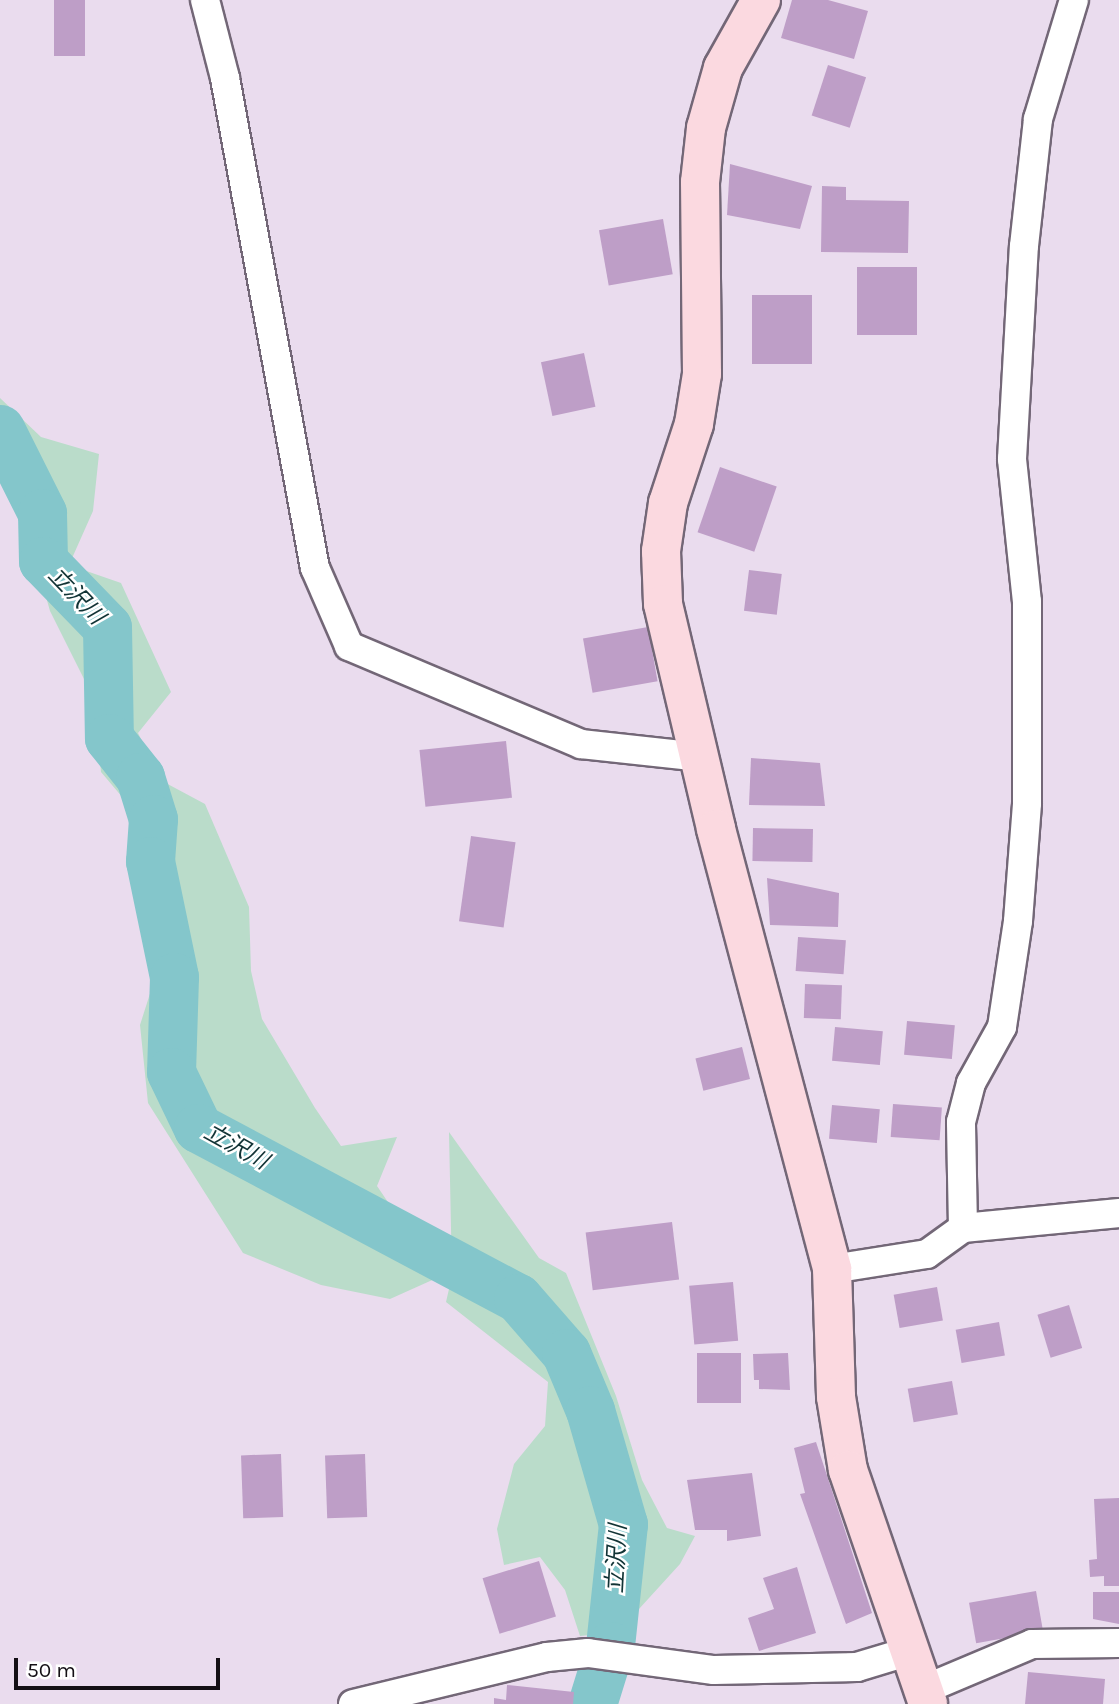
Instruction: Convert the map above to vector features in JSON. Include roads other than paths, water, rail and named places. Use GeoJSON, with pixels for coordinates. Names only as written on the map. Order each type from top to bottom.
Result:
{"type":"FeatureCollection","features":[{"type":"Feature","properties":{"kind":"street"},"geometry":{"type":"LineString","coordinates":[[205,0],[225,78],[315,568],[349,646],[581,744],[701,757]]}},
{"type":"Feature","properties":{"kind":"street"},"geometry":{"type":"LineString","coordinates":[[761,0],[723,68],[706,128],[700,182],[702,374],[694,424],[668,503],[661,551],[663,604],[832,1269],[836,1397],[848,1471],[925,1697],[1032,1644],[1119,1643]]}},
{"type":"Feature","properties":{"kind":"street"},"geometry":{"type":"LineString","coordinates":[[963,1228],[961,1122],[971,1083],[1002,1027],[1018,921],[1027,803],[1027,602],[1012,459],[1023,273],[1038,119],[1074,0]]}},
{"type":"Feature","properties":{"kind":"street"},"geometry":{"type":"LineString","coordinates":[[832,1269],[926,1254],[963,1228],[1119,1213]]}},
{"type":"Feature","properties":{"kind":"street"},"geometry":{"type":"LineString","coordinates":[[354,1704],[547,1657],[588,1653],[714,1670],[857,1667],[910,1651]]}},
{"type":"Feature","properties":{"kind":"waterway","name":"立沢川"},"geometry":{"type":"LineString","coordinates":[[0,429],[42,513],[43,561],[107,627],[109,738],[140,777],[153,819],[150,861],[174,977],[171,1072],[198,1128],[518,1298],[566,1353],[590,1410],[623,1524],[610,1646],[592,1704]]}}]}
